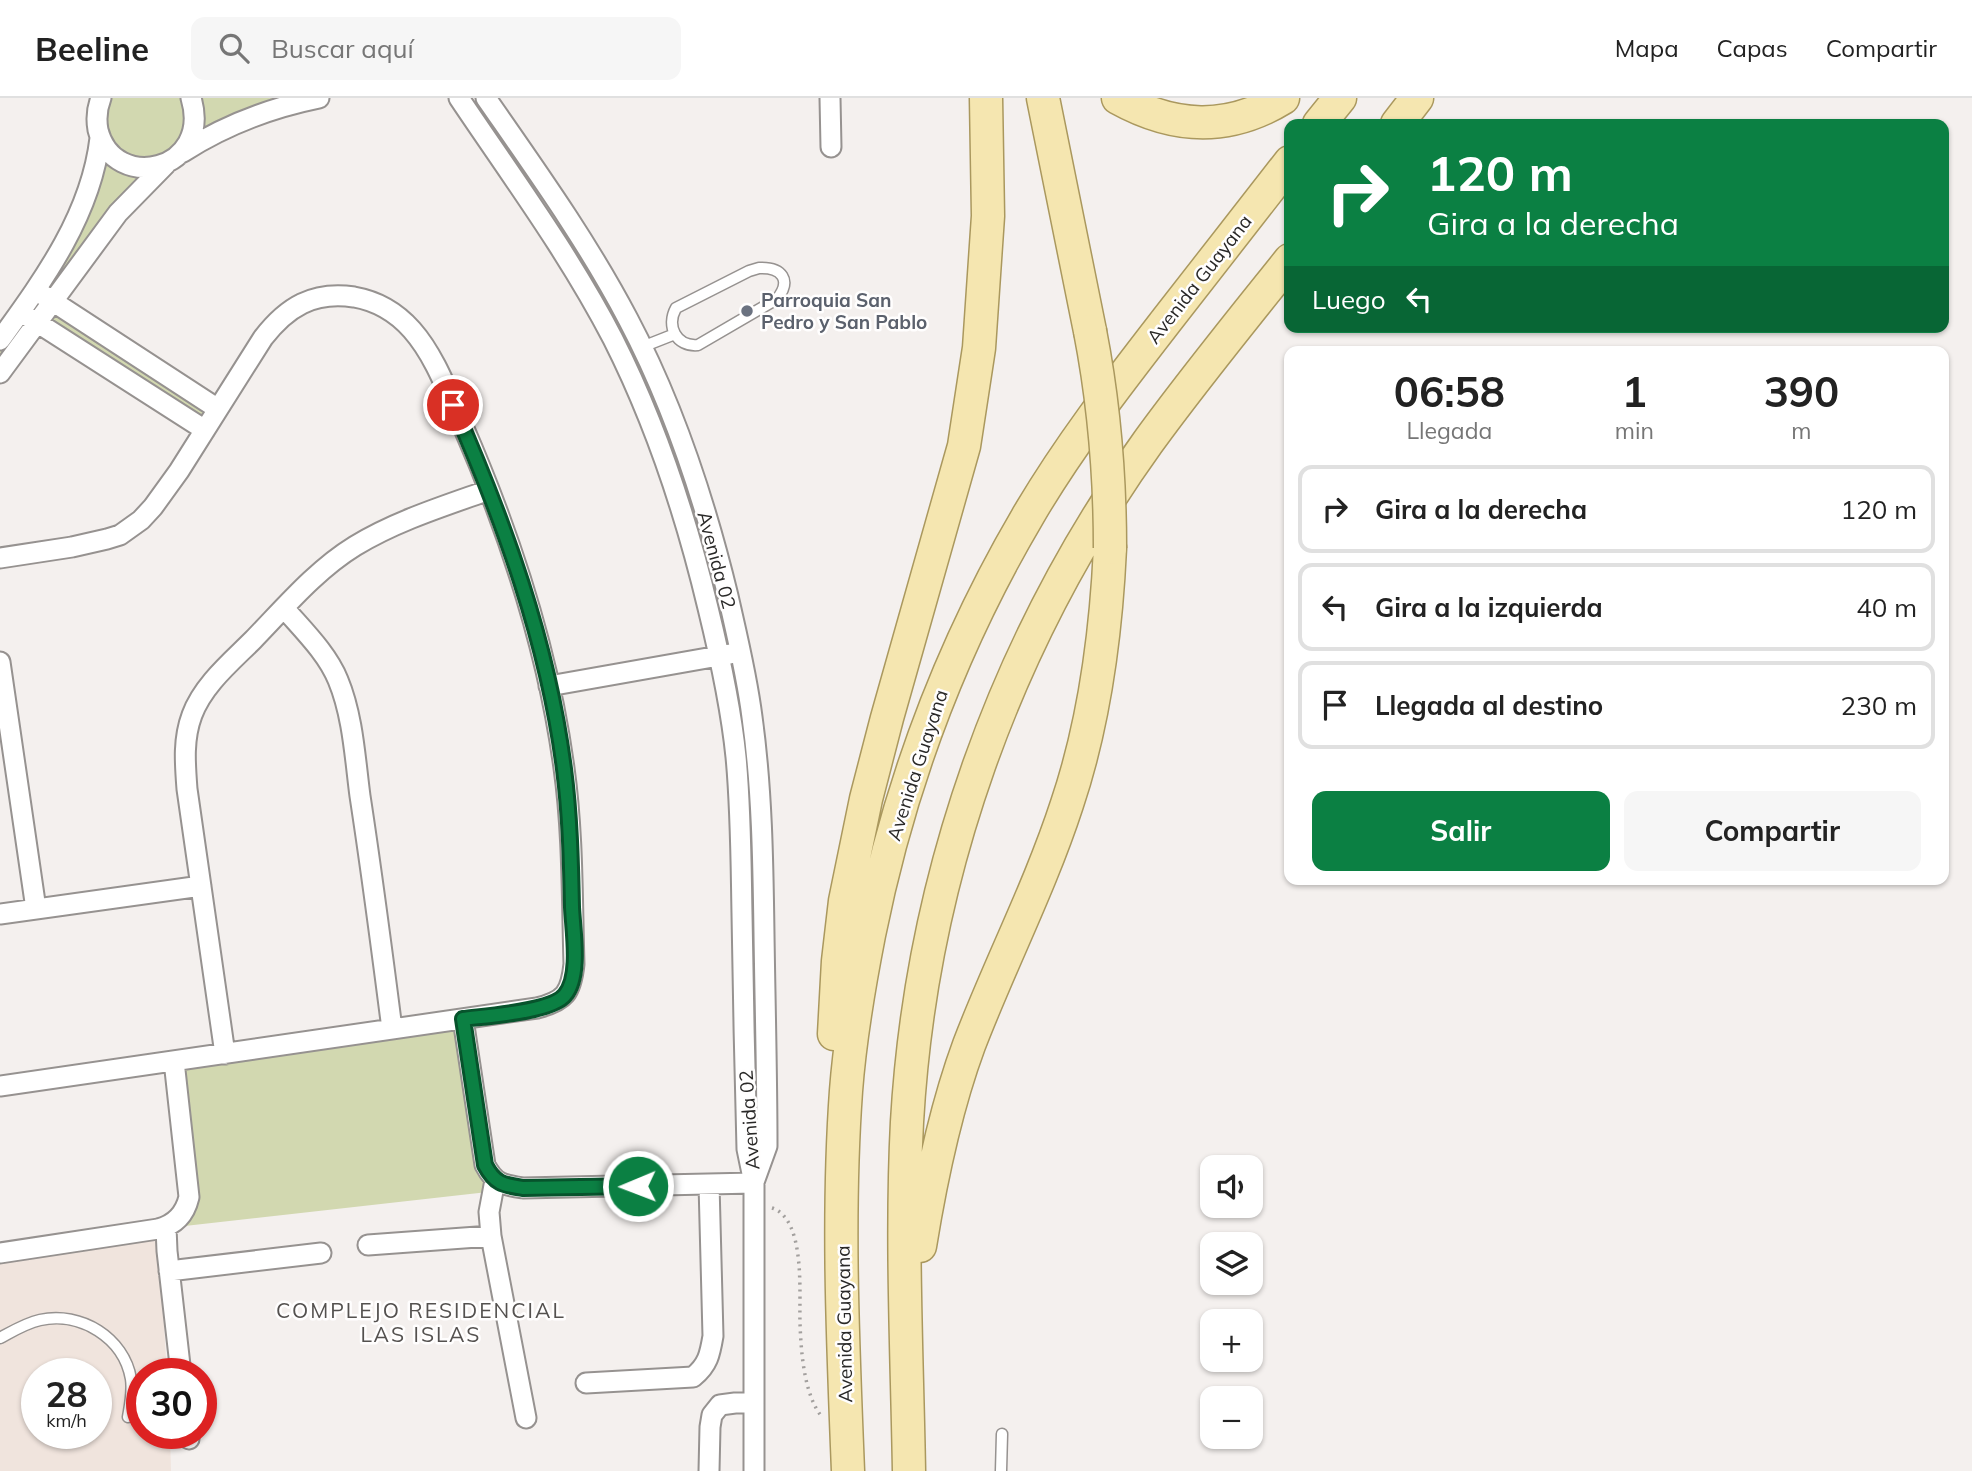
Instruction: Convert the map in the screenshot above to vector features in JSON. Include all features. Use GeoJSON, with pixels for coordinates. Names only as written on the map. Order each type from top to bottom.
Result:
{"type":"FeatureCollection","features":[{"type":"Feature","properties":{"kind":"main road"},"geometry":{"type":"LineString","coordinates":[[842,1178],[834,1032],[845,901],[866,799],[887,718],[964,446],[979,348],[988,216],[986,98]]}},
{"type":"Feature","properties":{"kind":"main road"},"geometry":{"type":"LineString","coordinates":[[906,1326],[927,1203],[953,1093],[1067,804],[1082,754],[1102,651],[1110,548],[1108,452],[1102,396],[1043,98]]}},
{"type":"Feature","properties":{"kind":"main road"},"geometry":{"type":"LineString","coordinates":[[1118,98],[1130,105],[1175,120],[1202,123],[1222,122],[1245,116],[1269,107],[1283,98]]}},
{"type":"Feature","properties":{"kind":"main road"},"geometry":{"type":"LineString","coordinates":[[1324,119],[1340,98]]}},
{"type":"Feature","properties":{"kind":"main road"},"geometry":{"type":"LineString","coordinates":[[1401,119],[1417,98]]}},
{"type":"Feature","properties":{"kind":"main road","name":"Avenida Guayana"},"geometry":{"type":"LineString","coordinates":[[848,1471],[842,1294],[842,1178],[846,1089],[862,972],[882,874],[911,771],[934,706],[977,609],[1029,513],[1083,432],[1284,170]]}},
{"type":"Feature","properties":{"kind":"main road"},"geometry":{"type":"LineString","coordinates":[[909,1471],[905,1183],[907,1121],[918,1016],[936,911],[957,831],[998,712],[1038,624],[1105,507],[1147,443],[1284,268]]}},
{"type":"Feature","properties":{"kind":"street"},"geometry":{"type":"LineString","coordinates":[[90,98],[98,130],[108,151],[120,161],[135,167],[151,168],[229,126],[281,107],[319,98]]}},
{"type":"Feature","properties":{"kind":"street"},"geometry":{"type":"LineString","coordinates":[[0,373],[38,323],[44,296],[93,177],[98,156],[98,105],[101,98]]}},
{"type":"Feature","properties":{"kind":"street"},"geometry":{"type":"LineString","coordinates":[[0,340],[20,312],[44,296],[118,213],[189,143],[195,112],[191,98]]}},
{"type":"Feature","properties":{"kind":"street","name":"Avenida 02"},"geometry":{"type":"LineString","coordinates":[[459,98],[563,252],[614,342],[661,452],[700,572],[732,722],[738,785],[747,1149],[754,1183]]}},
{"type":"Feature","properties":{"kind":"street","name":"Avenida 02"},"geometry":{"type":"LineString","coordinates":[[486,98],[574,227],[642,347],[683,446],[721,568],[752,718],[757,767],[764,902],[767,1146],[754,1183]]}},
{"type":"Feature","properties":{"kind":"street"},"geometry":{"type":"LineString","coordinates":[[831,98],[831,147]]}},
{"type":"Feature","properties":{"kind":"street"},"geometry":{"type":"LineString","coordinates":[[528,200],[548,188]]}},
{"type":"Feature","properties":{"kind":"street"},"geometry":{"type":"LineString","coordinates":[[44,296],[218,409]]}},
{"type":"Feature","properties":{"kind":"street"},"geometry":{"type":"LineString","coordinates":[[0,558],[84,544],[120,535],[130,529],[153,508],[263,338],[290,309],[313,299],[329,296],[358,298],[390,311],[422,342],[453,405],[489,489],[518,570],[540,648],[564,769],[569,814],[574,964],[573,979],[565,995],[560,1001],[549,1005],[0,1086]]}},
{"type":"Feature","properties":{"kind":"street"},"geometry":{"type":"LineString","coordinates":[[20,312],[205,430]]}},
{"type":"Feature","properties":{"kind":"street"},"geometry":{"type":"LineString","coordinates":[[225,1054],[185,762],[188,727],[193,712],[202,695],[220,674],[284,608],[317,575],[355,546],[421,515],[489,489]]}},
{"type":"Feature","properties":{"kind":"street"},"geometry":{"type":"LineString","coordinates":[[284,608],[330,664],[345,701],[392,1029]]}},
{"type":"Feature","properties":{"kind":"street"},"geometry":{"type":"LineString","coordinates":[[549,686],[740,652]]}},
{"type":"Feature","properties":{"kind":"street"},"geometry":{"type":"LineString","coordinates":[[0,662],[36,909]]}},
{"type":"Feature","properties":{"kind":"street"},"geometry":{"type":"LineString","coordinates":[[0,914],[201,886]]}},
{"type":"Feature","properties":{"kind":"street"},"geometry":{"type":"LineString","coordinates":[[463,1019],[485,1165],[495,1180],[502,1184],[523,1188],[754,1183],[754,1471]]}},
{"type":"Feature","properties":{"kind":"street"},"geometry":{"type":"LineString","coordinates":[[0,1253],[166,1227],[180,1217],[189,1197],[174,1061]]}},
{"type":"Feature","properties":{"kind":"street"},"geometry":{"type":"LineString","coordinates":[[495,1180],[489,1212],[491,1236],[526,1418]]}},
{"type":"Feature","properties":{"kind":"street"},"geometry":{"type":"LineString","coordinates":[[586,1383],[693,1377],[703,1369],[710,1357],[713,1336],[709,1184]]}},
{"type":"Feature","properties":{"kind":"street"},"geometry":{"type":"LineString","coordinates":[[166,1227],[179,1358]]}},
{"type":"Feature","properties":{"kind":"street"},"geometry":{"type":"LineString","coordinates":[[368,1245],[491,1236]]}},
{"type":"Feature","properties":{"kind":"street"},"geometry":{"type":"LineString","coordinates":[[169,1271],[321,1253]]}},
{"type":"Feature","properties":{"kind":"street"},"geometry":{"type":"LineString","coordinates":[[709,1471],[712,1415],[720,1405],[754,1404]]}},
{"type":"Feature","properties":{"kind":"lane"},"geometry":{"type":"LineString","coordinates":[[759,268],[769,268],[782,276],[784,284],[777,299],[698,345],[682,343],[675,334],[672,315],[683,303],[759,268]]}},
{"type":"Feature","properties":{"kind":"lane"},"geometry":{"type":"LineString","coordinates":[[642,347],[675,334]]}},
{"type":"Feature","properties":{"kind":"lane"},"geometry":{"type":"LineString","coordinates":[[0,1338],[40,1320],[59,1318],[75,1321],[94,1327],[112,1341],[126,1362]]}},
{"type":"Feature","properties":{"kind":"lane"},"geometry":{"type":"LineString","coordinates":[[1001,1471],[1002,1434]]}},
{"type":"Feature","properties":{"kind":"path"},"geometry":{"type":"LineString","coordinates":[[754,1204],[778,1210],[790,1224],[798,1254],[802,1347],[813,1406],[821,1417],[830,1423],[846,1426]]}},
{"type":"Feature","properties":{"kind":"shaded area"},"geometry":{"type":"Polygon","coordinates":[[[158,1229],[166,1358],[126,1358],[126,1449],[170,1449],[171,1471],[0,1471],[0,1253],[158,1229]]]}},
{"type":"Feature","properties":{"kind":"green space"},"geometry":{"type":"Polygon","coordinates":[[[90,98],[319,98],[166,164],[53,301],[218,409],[205,430],[38,323],[52,302],[36,291],[100,138],[90,98]]]}},
{"type":"Feature","properties":{"kind":"green space"},"geometry":{"type":"Polygon","coordinates":[[[21,312],[38,323],[0,373],[0,340],[21,312]]]}},
{"type":"Feature","properties":{"kind":"green space"},"geometry":{"type":"Polygon","coordinates":[[[463,1019],[485,1165],[523,1188],[158,1229],[180,1217],[174,1061],[463,1019]]]}},
{"type":"Feature","properties":{"kind":"place","name":"Parroquia San Pedro y San Pablo"},"geometry":{"type":"Point","coordinates":[747,311]}},
{"type":"Feature","properties":{"kind":"district","name":"COMPLEJO RESIDENCIAL LAS ISLAS"},"geometry":{"type":"Point","coordinates":[421,1322]}},
{"type":"Feature","properties":{"kind":"route"},"geometry":{"type":"LineString","coordinates":[[453,405],[507,538],[529,606],[555,712],[569,814],[574,964],[570,988],[560,1001],[549,1005],[463,1019],[485,1165],[495,1180],[523,1188],[638,1186]]}}]}
